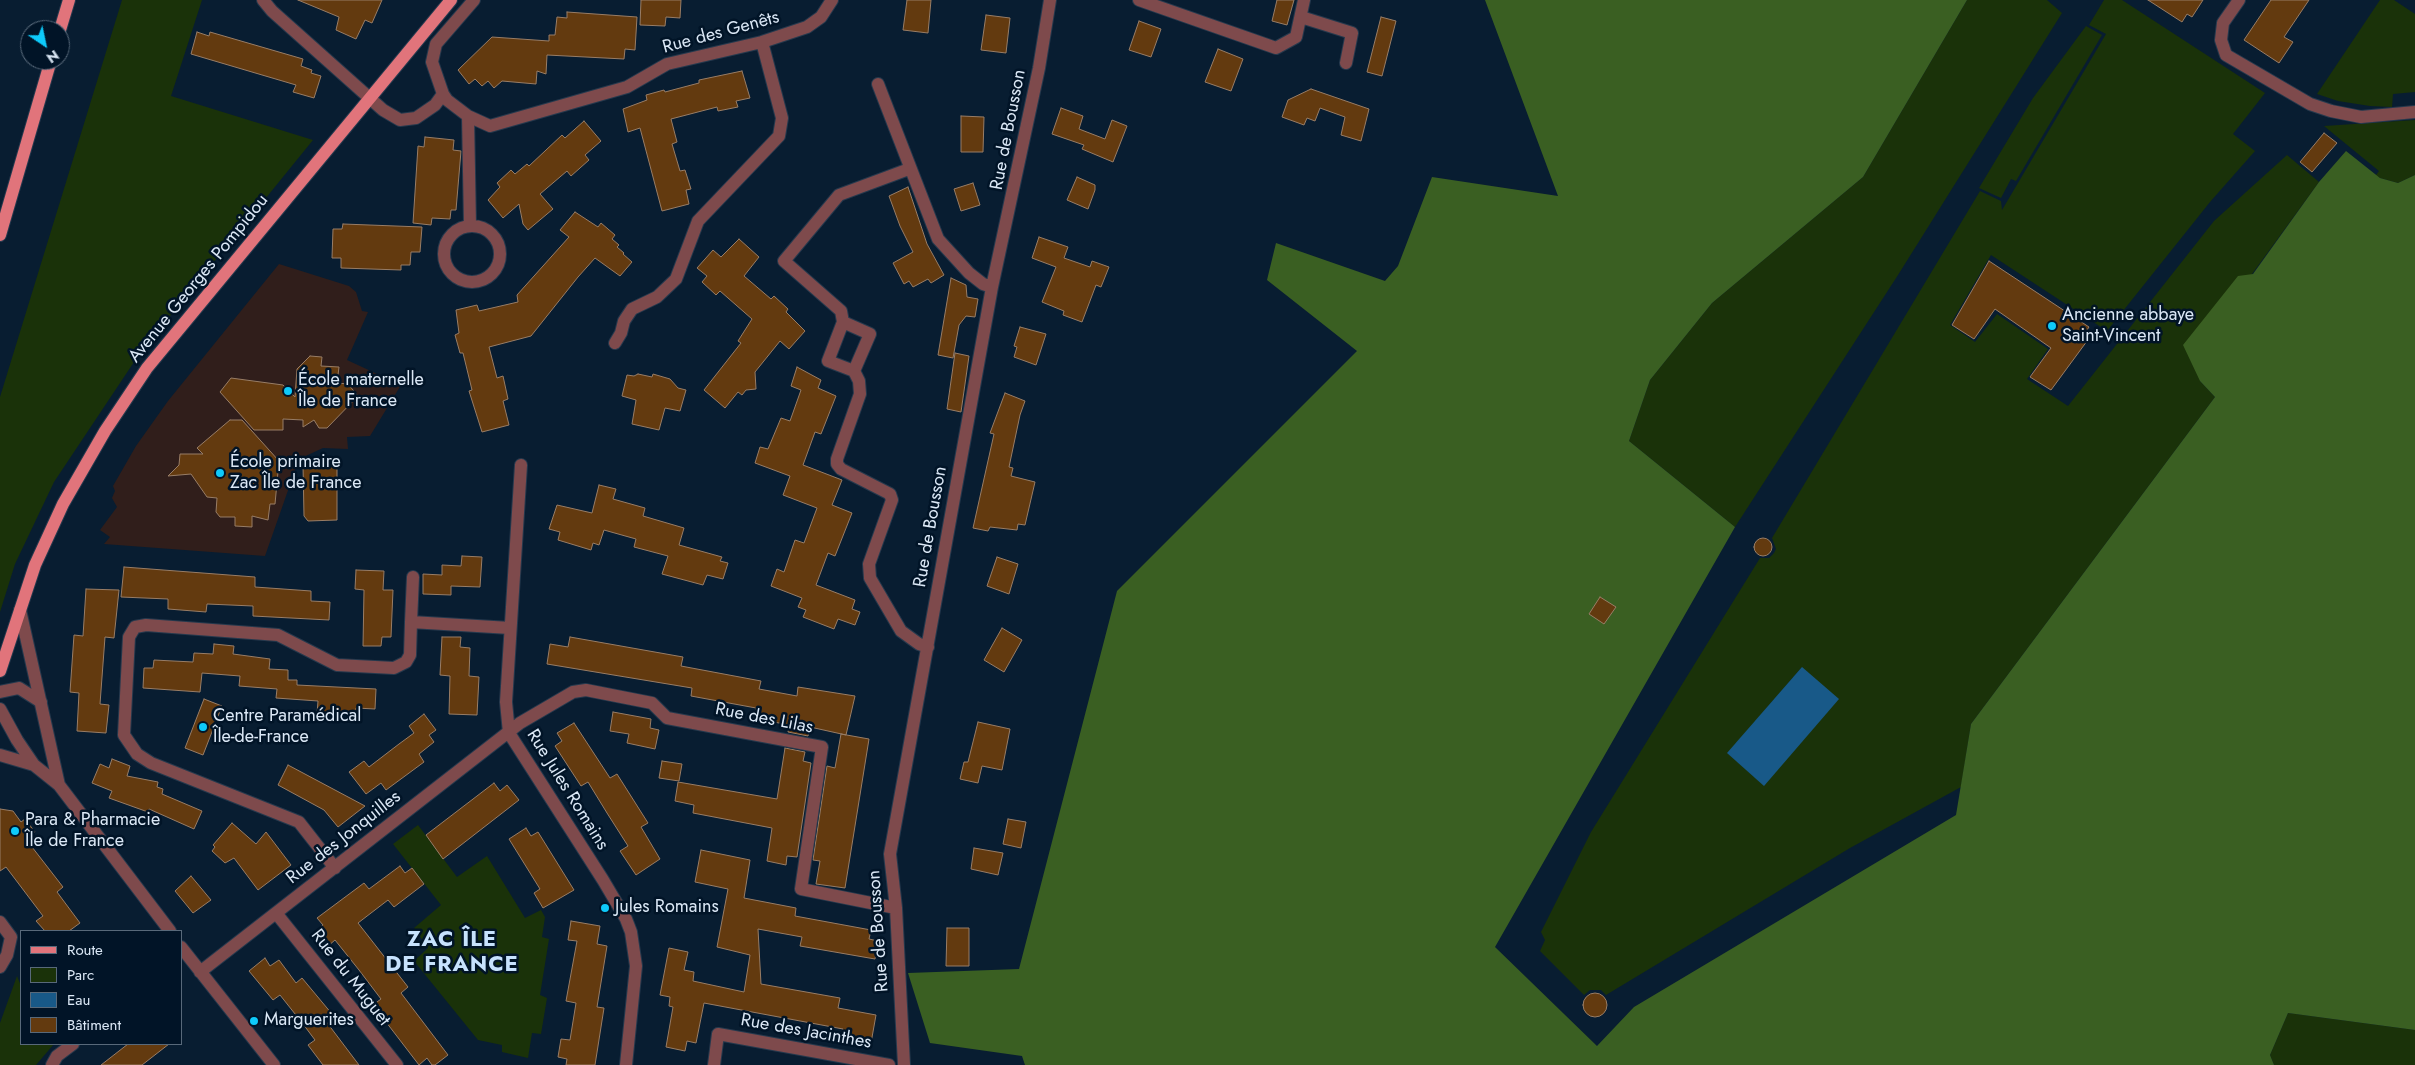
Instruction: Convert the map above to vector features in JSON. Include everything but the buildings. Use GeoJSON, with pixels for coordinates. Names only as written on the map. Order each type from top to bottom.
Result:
{"type":"FeatureCollection","features":[{"type":"Feature","properties":{"kind":"main road"},"geometry":{"type":"LineString","coordinates":[[63,20],[68,0]]}},
{"type":"Feature","properties":{"kind":"main road","name":"Avenue Georges Pompidou"},"geometry":{"type":"LineString","coordinates":[[0,671],[35,565],[63,504],[105,431],[147,368],[451,0]]}},
{"type":"Feature","properties":{"kind":"main road"},"geometry":{"type":"LineString","coordinates":[[0,235],[48,70]]}},
{"type":"Feature","properties":{"kind":"street"},"geometry":{"type":"LineString","coordinates":[[263,0],[272,11],[370,99],[383,110],[400,120],[416,118],[435,105],[443,94]]}},
{"type":"Feature","properties":{"kind":"street","name":"Rue des Genêts"},"geometry":{"type":"LineString","coordinates":[[474,0],[436,44],[432,55],[432,62],[443,94],[468,116],[490,126],[627,87],[668,64],[762,42],[808,27],[821,17],[832,0]]}},
{"type":"Feature","properties":{"kind":"street","name":"Rue de Bousson"},"geometry":{"type":"LineString","coordinates":[[904,1065],[896,908],[890,854],[992,288],[1035,87],[1050,0]]}},
{"type":"Feature","properties":{"kind":"street"},"geometry":{"type":"LineString","coordinates":[[1139,0],[1276,48],[1296,38],[1304,0]]}},
{"type":"Feature","properties":{"kind":"street"},"geometry":{"type":"LineString","coordinates":[[2239,0],[2223,22],[2221,40],[2226,55],[2310,104],[2332,111],[2360,117],[2415,112]]}},
{"type":"Feature","properties":{"kind":"street"},"geometry":{"type":"LineString","coordinates":[[1301,18],[1352,33],[1346,63]]}},
{"type":"Feature","properties":{"kind":"street"},"geometry":{"type":"LineString","coordinates":[[615,342],[621,332],[624,320],[632,309],[657,297],[676,279],[698,221],[779,136],[782,118],[762,42]]}},
{"type":"Feature","properties":{"kind":"street"},"geometry":{"type":"LineString","coordinates":[[878,84],[938,239],[969,273],[983,284],[992,288]]}},
{"type":"Feature","properties":{"kind":"street"},"geometry":{"type":"LineString","coordinates":[[468,116],[470,226]]}},
{"type":"Feature","properties":{"kind":"street"},"geometry":{"type":"LineString","coordinates":[[909,168],[839,196],[784,261],[841,311],[843,322],[828,361],[854,371],[860,381],[860,394],[837,459],[837,464],[840,469],[890,494],[892,500],[869,564],[870,578],[901,631],[918,644],[928,647]]}},
{"type":"Feature","properties":{"kind":"street"},"geometry":{"type":"LineString","coordinates":[[470,226],[486,230],[498,243],[500,251],[500,260],[494,272],[480,281],[471,283],[453,276],[447,268],[444,250],[452,233],[460,228],[470,226]]}},
{"type":"Feature","properties":{"kind":"street"},"geometry":{"type":"LineString","coordinates":[[843,322],[870,334],[854,371]]}},
{"type":"Feature","properties":{"kind":"street","name":"Rue Jules Romains"},"geometry":{"type":"LineString","coordinates":[[521,465],[506,702],[509,733],[603,880],[631,932],[636,966],[630,1064]]}},
{"type":"Feature","properties":{"kind":"street"},"geometry":{"type":"LineString","coordinates":[[335,868],[299,822],[151,763],[137,754],[124,735],[128,637],[135,627],[146,625],[278,635],[337,665],[394,668],[406,662],[410,655],[412,577]]}},
{"type":"Feature","properties":{"kind":"street"},"geometry":{"type":"LineString","coordinates":[[20,610],[59,785]]}},
{"type":"Feature","properties":{"kind":"street"},"geometry":{"type":"LineString","coordinates":[[411,622],[510,628]]}},
{"type":"Feature","properties":{"kind":"street"},"geometry":{"type":"LineString","coordinates":[[0,692],[19,688],[41,702]]}},
{"type":"Feature","properties":{"kind":"street","name":"Rue des Lilas"},"geometry":{"type":"LineString","coordinates":[[509,733],[520,723],[573,692],[586,690],[652,703],[667,718],[822,747],[801,890],[896,908]]}},
{"type":"Feature","properties":{"kind":"street"},"geometry":{"type":"LineString","coordinates":[[0,709],[17,740],[34,765],[59,785],[169,930]]}},
{"type":"Feature","properties":{"kind":"street","name":"Rue des Jonquilles"},"geometry":{"type":"LineString","coordinates":[[200,972],[509,733]]}},
{"type":"Feature","properties":{"kind":"street"},"geometry":{"type":"LineString","coordinates":[[0,755],[34,765]]}},
{"type":"Feature","properties":{"kind":"street","name":"Rue du Muguet"},"geometry":{"type":"LineString","coordinates":[[276,913],[396,1065]]}},
{"type":"Feature","properties":{"kind":"street"},"geometry":{"type":"LineString","coordinates":[[0,922],[11,938],[7,955],[0,967]]}},
{"type":"Feature","properties":{"kind":"street"},"geometry":{"type":"LineString","coordinates":[[183,954],[200,972],[274,1065]]}},
{"type":"Feature","properties":{"kind":"street","name":"Rue des Jacinthes"},"geometry":{"type":"LineString","coordinates":[[714,1065],[718,1034],[889,1065]]}},
{"type":"Feature","properties":{"kind":"street"},"geometry":{"type":"LineString","coordinates":[[52,1065],[57,1056],[72,1045]]}},
{"type":"Feature","properties":{"kind":"shaded area"},"geometry":{"type":"Polygon","coordinates":[[[279,264],[349,286],[356,292],[362,311],[368,312],[347,360],[401,385],[370,436],[347,437],[348,449],[323,448],[299,459],[265,556],[104,544],[110,537],[100,530],[117,507],[112,498],[115,491],[113,486],[136,446],[168,401],[279,264]]]}},
{"type":"Feature","properties":{"kind":"green space"},"geometry":{"type":"Polygon","coordinates":[[[122,0],[202,0],[171,96],[313,140],[140,353],[54,482],[15,564],[0,612],[0,397],[122,0]]]}},
{"type":"Feature","properties":{"kind":"green space"},"geometry":{"type":"Polygon","coordinates":[[[1485,0],[1967,0],[1863,177],[1712,303],[1650,380],[1629,441],[1735,527],[1495,947],[1597,1046],[1634,1007],[1956,815],[1971,724],[2215,397],[2200,381],[2183,345],[2238,276],[2253,274],[2319,182],[2346,151],[2380,178],[2398,183],[2415,175],[2415,1030],[2288,1013],[2270,1055],[2274,1065],[1025,1065],[1022,1056],[930,1043],[908,973],[1019,969],[1117,591],[1357,351],[1267,280],[1276,243],[1385,281],[1398,266],[1432,177],[1558,196],[1485,0]]]}},
{"type":"Feature","properties":{"kind":"green space"},"geometry":{"type":"Polygon","coordinates":[[[1967,0],[2047,0],[2062,13],[1898,275],[1735,527],[1629,441],[1650,380],[1712,303],[1863,177],[1967,0]]]}},
{"type":"Feature","properties":{"kind":"green space"},"geometry":{"type":"Polygon","coordinates":[[[2104,0],[2122,0],[2265,93],[2233,134],[2255,151],[2210,202],[2107,331],[1991,255],[1950,325],[1975,342],[1997,314],[2048,349],[2027,379],[2068,406],[2214,221],[2287,155],[2319,182],[2252,274],[2200,381],[2215,397],[1971,724],[1961,787],[1850,848],[1606,995],[1601,990],[1590,990],[1584,995],[1540,951],[1545,940],[1541,932],[1591,832],[1760,558],[1769,558],[1774,553],[1776,549],[1772,538],[1980,191],[2001,201],[2002,210],[2106,34],[2089,25],[2104,0]],[[1802,667],[1728,753],[1764,785],[1802,667]]]}},
{"type":"Feature","properties":{"kind":"green space"},"geometry":{"type":"Polygon","coordinates":[[[2380,0],[2394,0],[2415,14],[2415,92],[2393,94],[2392,107],[2338,101],[2317,94],[2380,0]]]}},
{"type":"Feature","properties":{"kind":"green space"},"geometry":{"type":"Polygon","coordinates":[[[2086,26],[2102,35],[2016,181],[2011,179],[2001,198],[1979,188],[2033,98],[2086,26]]]}},
{"type":"Feature","properties":{"kind":"green space"},"geometry":{"type":"Polygon","coordinates":[[[2415,120],[2415,175],[2398,183],[2376,175],[2379,171],[2324,126],[2415,120]]]}},
{"type":"Feature","properties":{"kind":"green space"},"geometry":{"type":"Polygon","coordinates":[[[418,825],[457,877],[487,856],[525,918],[541,910],[545,917],[542,937],[549,939],[540,995],[547,998],[541,1034],[532,1033],[528,1058],[502,1052],[502,1045],[478,1040],[414,961],[428,948],[414,928],[441,905],[393,844],[418,825]]]}},
{"type":"Feature","properties":{"kind":"green space"},"geometry":{"type":"Polygon","coordinates":[[[17,976],[20,984],[20,1045],[53,1045],[36,1065],[0,1065],[0,1023],[17,976]]]}},
{"type":"Feature","properties":{"kind":"green space"},"geometry":{"type":"Polygon","coordinates":[[[2288,1013],[2415,1030],[2415,1065],[2274,1065],[2270,1055],[2288,1013]]]}},
{"type":"Feature","properties":{"kind":"water"},"geometry":{"type":"Polygon","coordinates":[[[1802,667],[1839,699],[1764,786],[1727,753],[1802,667]]]}},
{"type":"Feature","properties":{"kind":"place","name":"Ancienne abbaye Saint-Vincent"},"geometry":{"type":"Point","coordinates":[2052,326]}},
{"type":"Feature","properties":{"kind":"place","name":"École maternelle Île de France"},"geometry":{"type":"Point","coordinates":[288,391]}},
{"type":"Feature","properties":{"kind":"place","name":"École primaire Zac Île de France"},"geometry":{"type":"Point","coordinates":[220,473]}},
{"type":"Feature","properties":{"kind":"place","name":"Centre Paramédical Île-de-France"},"geometry":{"type":"Point","coordinates":[203,727]}},
{"type":"Feature","properties":{"kind":"place","name":"Para & Pharmacie Île de France"},"geometry":{"type":"Point","coordinates":[15,831]}},
{"type":"Feature","properties":{"kind":"place","name":"Jules Romains"},"geometry":{"type":"Point","coordinates":[605,908]}},
{"type":"Feature","properties":{"kind":"place","name":"Marguerites"},"geometry":{"type":"Point","coordinates":[254,1021]}},
{"type":"Feature","properties":{"kind":"district","name":"ZAC ÎLE DE FRANCE"},"geometry":{"type":"Point","coordinates":[452,954]}}]}
